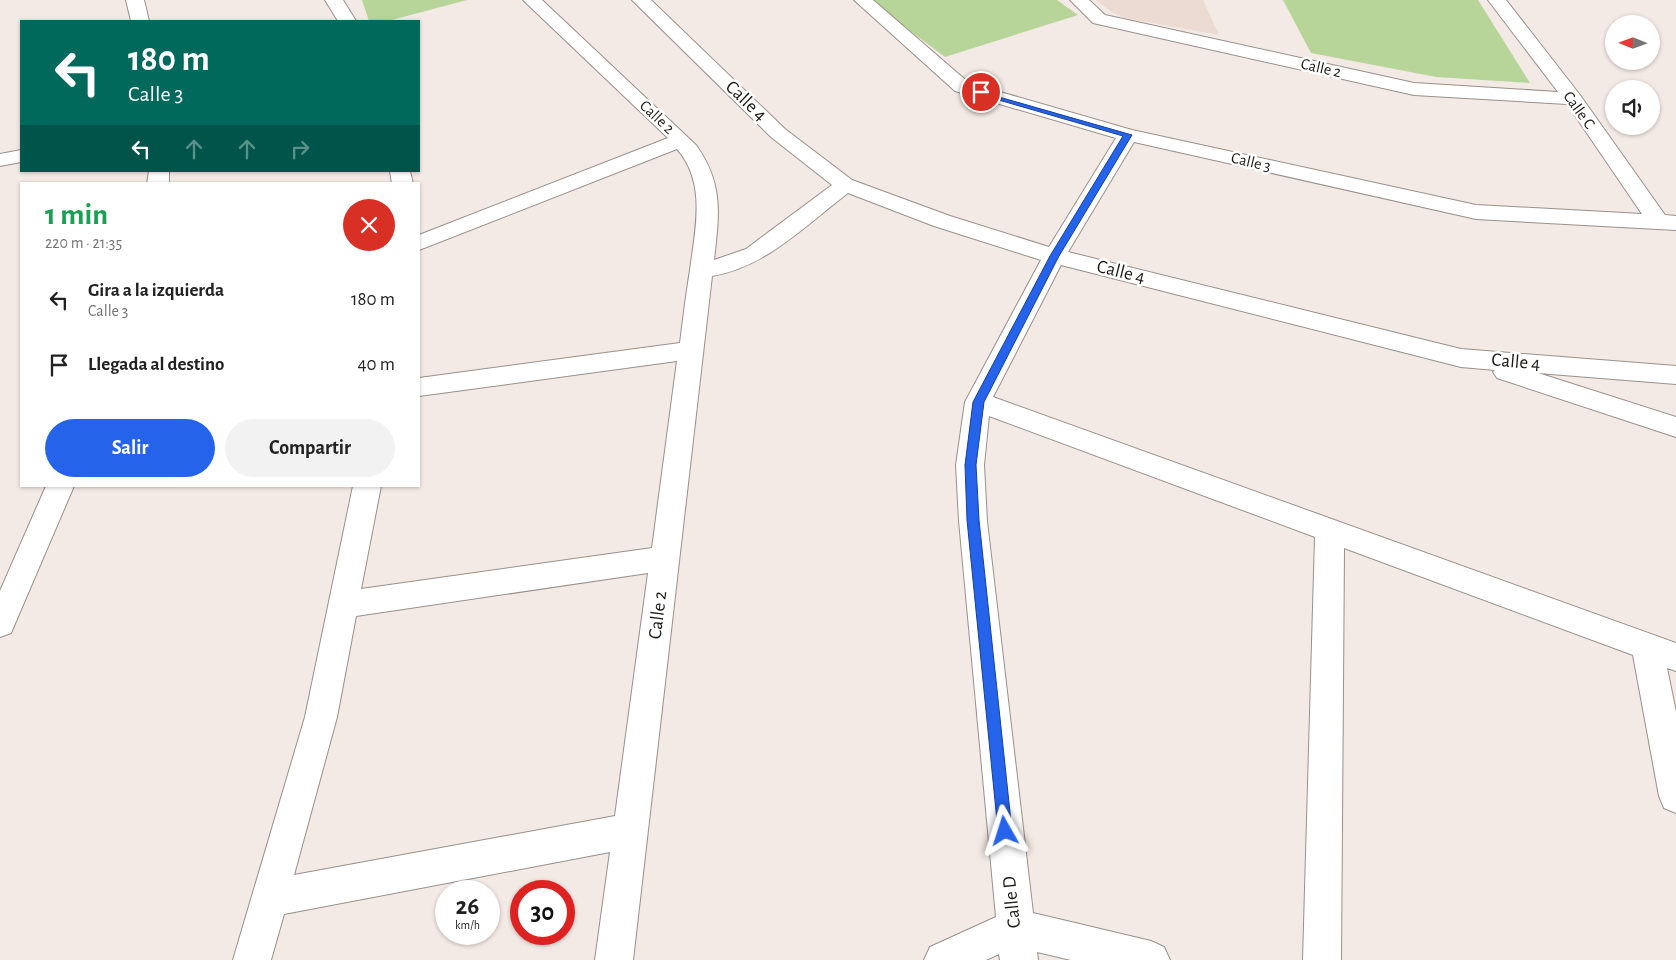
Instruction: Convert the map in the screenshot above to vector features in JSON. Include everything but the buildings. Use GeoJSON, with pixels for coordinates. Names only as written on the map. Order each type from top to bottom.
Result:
{"type":"FeatureCollection","features":[{"type":"Feature","properties":{"kind":"street"},"geometry":{"type":"LineString","coordinates":[[135,0],[140,20]]}},
{"type":"Feature","properties":{"kind":"street"},"geometry":{"type":"LineString","coordinates":[[334,0],[346,20]]}},
{"type":"Feature","properties":{"kind":"street","name":"Calle 2"},"geometry":{"type":"LineString","coordinates":[[532,0],[681,140],[701,165],[707,185],[708,218],[614,960]]}},
{"type":"Feature","properties":{"kind":"street","name":"Calle 4"},"geometry":{"type":"LineString","coordinates":[[641,0],[778,133],[845,185],[942,221],[1054,256],[1461,358],[1676,375]]}},
{"type":"Feature","properties":{"kind":"street","name":"Calle 3"},"geometry":{"type":"LineString","coordinates":[[864,0],[962,87],[1128,135],[1476,212],[1667,222]]}},
{"type":"Feature","properties":{"kind":"street","name":"Calle 2"},"geometry":{"type":"LineString","coordinates":[[1079,0],[1099,19],[1414,89],[1572,99]]}},
{"type":"Feature","properties":{"kind":"street","name":"Calle C"},"geometry":{"type":"LineString","coordinates":[[1497,0],[1667,222]]}},
{"type":"Feature","properties":{"kind":"street","name":"Calle D"},"geometry":{"type":"LineString","coordinates":[[1017,944],[973,520],[970,465],[978,402],[1054,256],[1128,135]]}},
{"type":"Feature","properties":{"kind":"street"},"geometry":{"type":"LineString","coordinates":[[420,242],[681,140]]}},
{"type":"Feature","properties":{"kind":"street"},"geometry":{"type":"LineString","coordinates":[[0,160],[20,156]]}},
{"type":"Feature","properties":{"kind":"street"},"geometry":{"type":"LineString","coordinates":[[701,270],[726,266],[754,254],[845,185]]}},
{"type":"Feature","properties":{"kind":"street"},"geometry":{"type":"LineString","coordinates":[[420,387],[691,350]]}},
{"type":"Feature","properties":{"kind":"street"},"geometry":{"type":"LineString","coordinates":[[1461,358],[1676,427]]}},
{"type":"Feature","properties":{"kind":"street"},"geometry":{"type":"LineString","coordinates":[[978,402],[1661,651],[1676,796]]}},
{"type":"Feature","properties":{"kind":"street"},"geometry":{"type":"LineString","coordinates":[[0,624],[60,487]]}},
{"type":"Feature","properties":{"kind":"street"},"geometry":{"type":"LineString","coordinates":[[252,960],[321,717],[367,487]]}},
{"type":"Feature","properties":{"kind":"street"},"geometry":{"type":"LineString","coordinates":[[1322,960],[1330,529]]}},
{"type":"Feature","properties":{"kind":"street"},"geometry":{"type":"LineString","coordinates":[[344,605],[665,558]]}},
{"type":"Feature","properties":{"kind":"street"},"geometry":{"type":"LineString","coordinates":[[270,898],[630,831]]}},
{"type":"Feature","properties":{"kind":"street"},"geometry":{"type":"LineString","coordinates":[[943,960],[1017,944],[1151,960]]}},
{"type":"Feature","properties":{"kind":"shaded area"},"geometry":{"type":"Polygon","coordinates":[[[1096,0],[1203,0],[1219,35],[1125,18],[1113,13],[1096,0]]]}},
{"type":"Feature","properties":{"kind":"green space"},"geometry":{"type":"Polygon","coordinates":[[[362,0],[467,0],[392,20],[369,20],[362,0]]]}},
{"type":"Feature","properties":{"kind":"green space"},"geometry":{"type":"Polygon","coordinates":[[[869,0],[1057,0],[1078,15],[945,57],[869,0]]]}},
{"type":"Feature","properties":{"kind":"green space"},"geometry":{"type":"Polygon","coordinates":[[[1283,0],[1478,0],[1530,83],[1436,77],[1311,53],[1283,0]]]}},
{"type":"Feature","properties":{"kind":"route"},"geometry":{"type":"LineString","coordinates":[[981,92],[1128,135],[1054,256],[978,402],[970,465],[973,520],[1005,831]]}}]}
